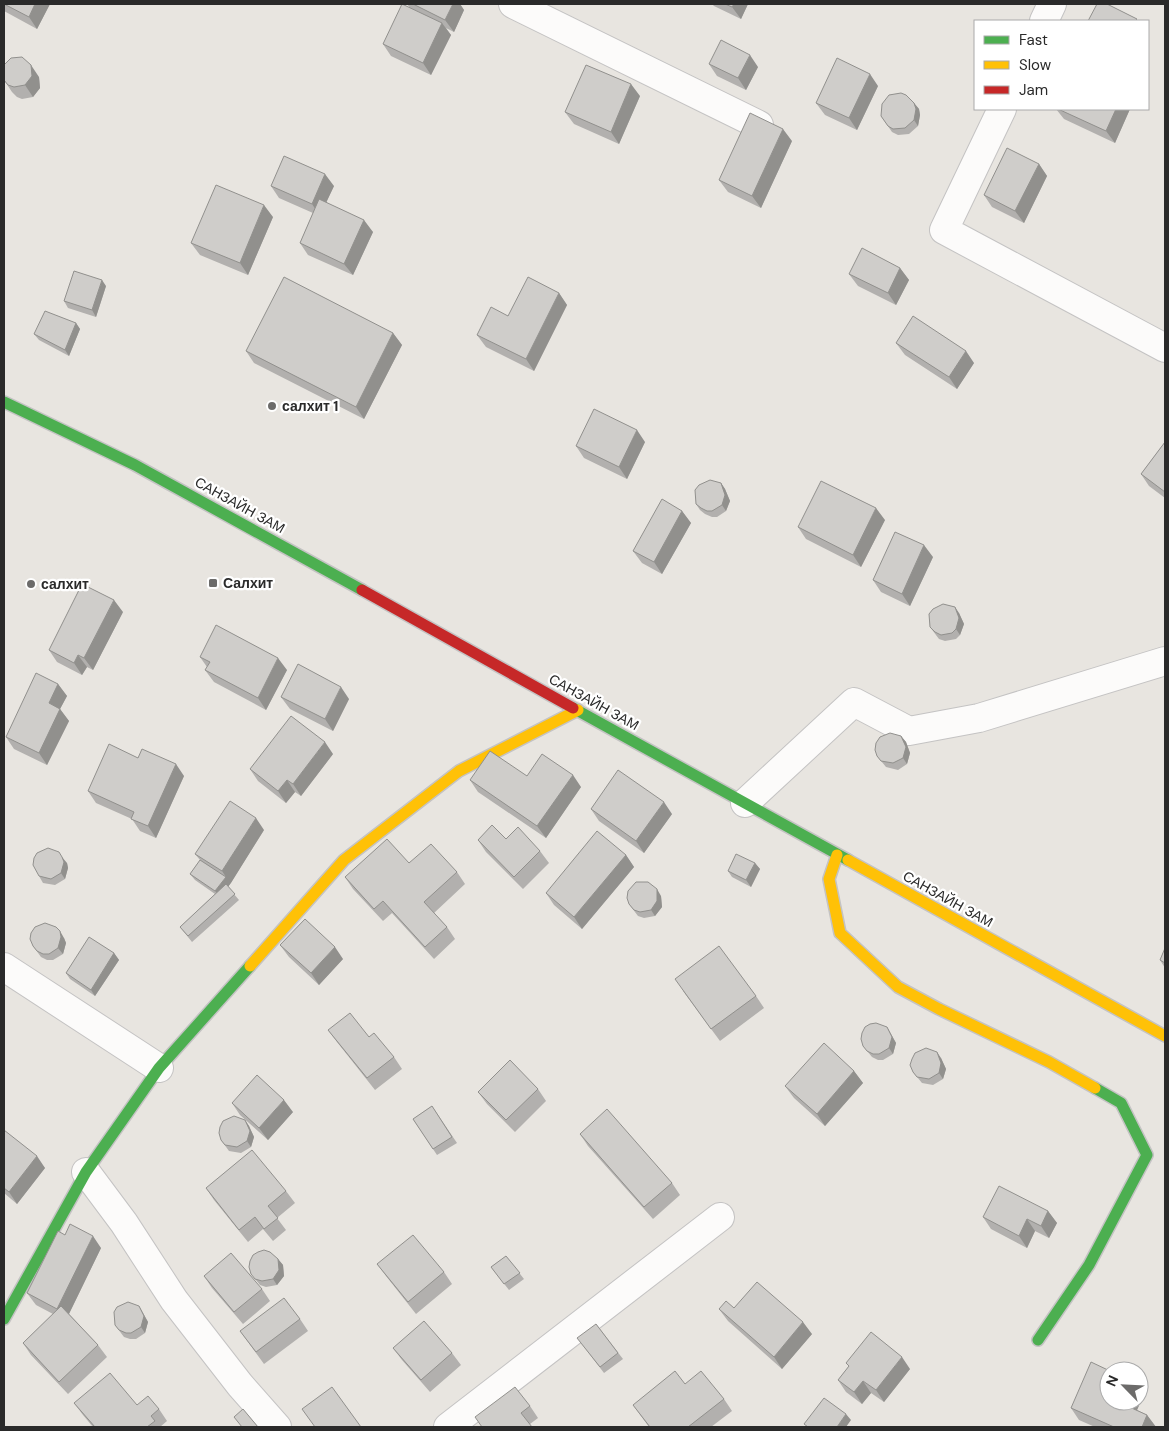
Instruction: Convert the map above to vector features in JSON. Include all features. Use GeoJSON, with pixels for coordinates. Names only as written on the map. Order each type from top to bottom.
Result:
{"type":"FeatureCollection","features":[{"type":"Feature","properties":{"kind":"street"},"geometry":{"type":"LineString","coordinates":[[513,4],[759,125]]}},
{"type":"Feature","properties":{"kind":"street"},"geometry":{"type":"LineString","coordinates":[[1044,20],[1052,4]]}},
{"type":"Feature","properties":{"kind":"street"},"geometry":{"type":"LineString","coordinates":[[1002,110],[944,230],[1165,348]]}},
{"type":"Feature","properties":{"kind":"street","name":"САНЗАЙН ЗАМ"},"geometry":{"type":"LineString","coordinates":[[4,402],[135,465],[1165,1036]]}},
{"type":"Feature","properties":{"kind":"street"},"geometry":{"type":"LineString","coordinates":[[745,803],[854,702],[909,730],[979,718],[1165,661]]}},
{"type":"Feature","properties":{"kind":"street"},"geometry":{"type":"LineString","coordinates":[[4,1319],[86,1172],[158,1068],[344,860],[459,771],[578,710]]}},
{"type":"Feature","properties":{"kind":"street"},"geometry":{"type":"LineString","coordinates":[[837,855],[829,879],[840,933],[898,987],[1049,1062],[1121,1103],[1147,1155],[1089,1265],[1038,1340]]}},
{"type":"Feature","properties":{"kind":"street"},"geometry":{"type":"LineString","coordinates":[[4,967],[158,1068]]}},
{"type":"Feature","properties":{"kind":"street"},"geometry":{"type":"LineString","coordinates":[[86,1172],[124,1223],[174,1300],[240,1384],[277,1427]]}},
{"type":"Feature","properties":{"kind":"street"},"geometry":{"type":"LineString","coordinates":[[448,1427],[720,1216]]}},
{"type":"Feature","properties":{"kind":"building"},"geometry":{"type":"Polygon","coordinates":[[[4,4],[35,4],[29,17],[4,4]]]}},
{"type":"Feature","properties":{"kind":"building"},"geometry":{"type":"Polygon","coordinates":[[[402,4],[442,23],[423,63],[383,44],[402,4]]]}},
{"type":"Feature","properties":{"kind":"building"},"geometry":{"type":"Polygon","coordinates":[[[413,4],[453,4],[445,20],[413,4]]]}},
{"type":"Feature","properties":{"kind":"building"},"geometry":{"type":"Polygon","coordinates":[[[1097,4],[1107,4],[1137,19],[1136,20],[1089,20],[1097,4]]]}},
{"type":"Feature","properties":{"kind":"building"},"geometry":{"type":"Polygon","coordinates":[[[721,40],[750,55],[738,78],[709,64],[721,40]]]}},
{"type":"Feature","properties":{"kind":"building"},"geometry":{"type":"Polygon","coordinates":[[[22,57],[31,65],[32,76],[25,85],[14,87],[8,85],[4,80],[4,65],[11,58],[22,57]]]}},
{"type":"Feature","properties":{"kind":"building"},"geometry":{"type":"Polygon","coordinates":[[[837,58],[870,74],[849,118],[816,103],[837,58]]]}},
{"type":"Feature","properties":{"kind":"building"},"geometry":{"type":"Polygon","coordinates":[[[586,65],[631,84],[611,132],[565,112],[586,65]]]}},
{"type":"Feature","properties":{"kind":"building"},"geometry":{"type":"Polygon","coordinates":[[[901,93],[914,103],[916,109],[914,120],[905,128],[893,129],[888,126],[881,116],[882,104],[889,95],[901,93]]]}},
{"type":"Feature","properties":{"kind":"building"},"geometry":{"type":"Polygon","coordinates":[[[1060,110],[1116,110],[1106,131],[1060,110]]]}},
{"type":"Feature","properties":{"kind":"building"},"geometry":{"type":"Polygon","coordinates":[[[750,113],[783,129],[752,196],[719,180],[750,113]]]}},
{"type":"Feature","properties":{"kind":"building"},"geometry":{"type":"Polygon","coordinates":[[[1007,148],[1039,164],[1015,211],[984,195],[1007,148]]]}},
{"type":"Feature","properties":{"kind":"building"},"geometry":{"type":"Polygon","coordinates":[[[284,156],[325,174],[312,204],[271,186],[284,156]]]}},
{"type":"Feature","properties":{"kind":"building"},"geometry":{"type":"Polygon","coordinates":[[[216,185],[264,205],[240,263],[191,243],[216,185]]]}},
{"type":"Feature","properties":{"kind":"building"},"geometry":{"type":"Polygon","coordinates":[[[319,199],[364,220],[344,264],[300,243],[319,199]]]}},
{"type":"Feature","properties":{"kind":"building"},"geometry":{"type":"Polygon","coordinates":[[[862,248],[900,268],[888,293],[849,274],[862,248]]]}},
{"type":"Feature","properties":{"kind":"building"},"geometry":{"type":"Polygon","coordinates":[[[74,271],[102,280],[92,310],[64,301],[74,271]]]}},
{"type":"Feature","properties":{"kind":"building"},"geometry":{"type":"Polygon","coordinates":[[[284,277],[393,333],[356,407],[246,351],[284,277]]]}},
{"type":"Feature","properties":{"kind":"building"},"geometry":{"type":"Polygon","coordinates":[[[528,277],[559,293],[526,359],[477,335],[491,307],[508,316],[528,277]]]}},
{"type":"Feature","properties":{"kind":"building"},"geometry":{"type":"Polygon","coordinates":[[[45,311],[76,323],[65,350],[34,334],[45,311]]]}},
{"type":"Feature","properties":{"kind":"building"},"geometry":{"type":"Polygon","coordinates":[[[913,316],[966,351],[949,377],[896,343],[913,316]]]}},
{"type":"Feature","properties":{"kind":"building"},"geometry":{"type":"Polygon","coordinates":[[[594,409],[637,430],[619,467],[576,446],[594,409]]]}},
{"type":"Feature","properties":{"kind":"building"},"geometry":{"type":"Polygon","coordinates":[[[1165,442],[1165,492],[1141,474],[1165,442]]]}},
{"type":"Feature","properties":{"kind":"building"},"geometry":{"type":"Polygon","coordinates":[[[710,480],[721,483],[725,495],[722,505],[712,511],[707,511],[696,504],[695,490],[699,485],[710,480]]]}},
{"type":"Feature","properties":{"kind":"building"},"geometry":{"type":"Polygon","coordinates":[[[821,481],[876,508],[853,555],[798,527],[821,481]]]}},
{"type":"Feature","properties":{"kind":"building"},"geometry":{"type":"Polygon","coordinates":[[[662,499],[682,511],[654,562],[633,551],[662,499]]]}},
{"type":"Feature","properties":{"kind":"building"},"geometry":{"type":"Polygon","coordinates":[[[895,532],[924,545],[902,594],[873,580],[895,532]]]}},
{"type":"Feature","properties":{"kind":"building"},"geometry":{"type":"Polygon","coordinates":[[[82,584],[114,600],[84,658],[78,655],[74,663],[49,650],[82,584]]]}},
{"type":"Feature","properties":{"kind":"building"},"geometry":{"type":"Polygon","coordinates":[[[943,604],[955,607],[959,618],[956,629],[952,633],[941,635],[930,627],[929,614],[933,609],[943,604]]]}},
{"type":"Feature","properties":{"kind":"building"},"geometry":{"type":"Polygon","coordinates":[[[216,625],[278,658],[258,698],[205,670],[210,662],[200,657],[216,625]]]}},
{"type":"Feature","properties":{"kind":"building"},"geometry":{"type":"Polygon","coordinates":[[[298,664],[341,687],[325,719],[281,697],[298,664]]]}},
{"type":"Feature","properties":{"kind":"building"},"geometry":{"type":"Polygon","coordinates":[[[36,673],[58,684],[49,703],[60,709],[39,753],[6,737],[36,673]]]}},
{"type":"Feature","properties":{"kind":"building"},"geometry":{"type":"Polygon","coordinates":[[[291,716],[325,742],[293,784],[287,780],[278,791],[250,769],[291,716]]]}},
{"type":"Feature","properties":{"kind":"building"},"geometry":{"type":"Polygon","coordinates":[[[890,733],[901,736],[906,747],[903,758],[893,763],[881,761],[875,750],[876,743],[880,737],[890,733]]]}},
{"type":"Feature","properties":{"kind":"building"},"geometry":{"type":"Polygon","coordinates":[[[109,744],[138,758],[142,749],[176,764],[148,826],[131,819],[134,812],[88,791],[109,744]]]}},
{"type":"Feature","properties":{"kind":"building"},"geometry":{"type":"Polygon","coordinates":[[[490,751],[527,776],[542,754],[573,775],[537,826],[470,780],[490,751]]]}},
{"type":"Feature","properties":{"kind":"building"},"geometry":{"type":"Polygon","coordinates":[[[618,770],[664,802],[636,841],[591,809],[618,770]]]}},
{"type":"Feature","properties":{"kind":"building"},"geometry":{"type":"Polygon","coordinates":[[[230,801],[256,818],[222,871],[195,854],[230,801]]]}},
{"type":"Feature","properties":{"kind":"building"},"geometry":{"type":"Polygon","coordinates":[[[492,825],[506,839],[518,827],[540,851],[514,877],[478,840],[492,825]]]}},
{"type":"Feature","properties":{"kind":"building"},"geometry":{"type":"Polygon","coordinates":[[[597,831],[626,855],[574,917],[546,893],[597,831]]]}},
{"type":"Feature","properties":{"kind":"building"},"geometry":{"type":"Polygon","coordinates":[[[387,839],[409,863],[431,844],[457,872],[424,902],[447,927],[425,947],[383,901],[374,909],[345,877],[387,839]]]}},
{"type":"Feature","properties":{"kind":"building"},"geometry":{"type":"Polygon","coordinates":[[[48,848],[59,852],[64,862],[61,873],[51,879],[39,876],[33,865],[37,853],[48,848]]]}},
{"type":"Feature","properties":{"kind":"building"},"geometry":{"type":"Polygon","coordinates":[[[736,854],[755,863],[746,880],[728,871],[736,854]]]}},
{"type":"Feature","properties":{"kind":"building"},"geometry":{"type":"Polygon","coordinates":[[[200,860],[226,877],[215,891],[190,874],[200,860]]]}},
{"type":"Feature","properties":{"kind":"building"},"geometry":{"type":"Polygon","coordinates":[[[636,882],[648,882],[657,889],[657,901],[651,910],[640,912],[634,910],[629,904],[627,898],[628,891],[636,882]]]}},
{"type":"Feature","properties":{"kind":"building"},"geometry":{"type":"Polygon","coordinates":[[[226,884],[235,894],[188,936],[180,927],[226,884]]]}},
{"type":"Feature","properties":{"kind":"building"},"geometry":{"type":"Polygon","coordinates":[[[305,919],[335,947],[311,973],[280,945],[305,919]]]}},
{"type":"Feature","properties":{"kind":"building"},"geometry":{"type":"Polygon","coordinates":[[[45,923],[56,927],[60,931],[61,937],[58,948],[49,954],[37,951],[30,939],[35,927],[45,923]]]}},
{"type":"Feature","properties":{"kind":"building"},"geometry":{"type":"Polygon","coordinates":[[[89,937],[114,953],[91,990],[66,973],[89,937]]]}},
{"type":"Feature","properties":{"kind":"building"},"geometry":{"type":"Polygon","coordinates":[[[719,946],[756,996],[711,1029],[675,979],[719,946]]]}},
{"type":"Feature","properties":{"kind":"building"},"geometry":{"type":"Polygon","coordinates":[[[1165,948],[1165,963],[1160,960],[1165,948]]]}},
{"type":"Feature","properties":{"kind":"building"},"geometry":{"type":"Polygon","coordinates":[[[350,1013],[369,1037],[374,1033],[394,1057],[367,1078],[328,1030],[350,1013]]]}},
{"type":"Feature","properties":{"kind":"building"},"geometry":{"type":"Polygon","coordinates":[[[876,1023],[887,1027],[892,1037],[889,1048],[879,1054],[873,1054],[863,1046],[861,1039],[865,1027],[876,1023]]]}},
{"type":"Feature","properties":{"kind":"building"},"geometry":{"type":"Polygon","coordinates":[[[824,1043],[854,1071],[817,1114],[785,1086],[824,1043]]]}},
{"type":"Feature","properties":{"kind":"building"},"geometry":{"type":"Polygon","coordinates":[[[926,1048],[937,1052],[941,1063],[939,1073],[929,1079],[917,1077],[910,1065],[915,1053],[926,1048]]]}},
{"type":"Feature","properties":{"kind":"building"},"geometry":{"type":"Polygon","coordinates":[[[510,1060],[538,1089],[506,1120],[478,1092],[510,1060]]]}},
{"type":"Feature","properties":{"kind":"building"},"geometry":{"type":"Polygon","coordinates":[[[257,1075],[284,1100],[259,1128],[232,1103],[257,1075]]]}},
{"type":"Feature","properties":{"kind":"building"},"geometry":{"type":"Polygon","coordinates":[[[432,1106],[452,1137],[433,1149],[413,1119],[432,1106]]]}},
{"type":"Feature","properties":{"kind":"building"},"geometry":{"type":"Polygon","coordinates":[[[607,1109],[672,1183],[644,1207],[580,1134],[607,1109]]]}},
{"type":"Feature","properties":{"kind":"building"},"geometry":{"type":"Polygon","coordinates":[[[234,1116],[245,1120],[250,1131],[247,1141],[237,1147],[225,1145],[219,1133],[223,1121],[234,1116]]]}},
{"type":"Feature","properties":{"kind":"building"},"geometry":{"type":"Polygon","coordinates":[[[4,1130],[37,1156],[9,1192],[4,1188],[4,1130]]]}},
{"type":"Feature","properties":{"kind":"building"},"geometry":{"type":"Polygon","coordinates":[[[252,1150],[286,1191],[268,1206],[278,1218],[264,1229],[255,1217],[239,1230],[206,1188],[252,1150]]]}},
{"type":"Feature","properties":{"kind":"building"},"geometry":{"type":"Polygon","coordinates":[[[999,1186],[1048,1211],[1041,1226],[1027,1219],[1019,1236],[983,1217],[999,1186]]]}},
{"type":"Feature","properties":{"kind":"building"},"geometry":{"type":"Polygon","coordinates":[[[70,1224],[93,1236],[57,1309],[27,1293],[58,1231],[65,1235],[70,1224]]]}},
{"type":"Feature","properties":{"kind":"building"},"geometry":{"type":"Polygon","coordinates":[[[413,1235],[444,1272],[408,1302],[377,1264],[413,1235]]]}},
{"type":"Feature","properties":{"kind":"building"},"geometry":{"type":"Polygon","coordinates":[[[264,1250],[270,1252],[278,1259],[279,1270],[273,1279],[262,1281],[255,1279],[249,1267],[253,1255],[264,1250]]]}},
{"type":"Feature","properties":{"kind":"building"},"geometry":{"type":"Polygon","coordinates":[[[231,1253],[262,1289],[234,1312],[204,1276],[231,1253]]]}},
{"type":"Feature","properties":{"kind":"building"},"geometry":{"type":"Polygon","coordinates":[[[506,1256],[520,1273],[504,1284],[491,1267],[506,1256]]]}},
{"type":"Feature","properties":{"kind":"building"},"geometry":{"type":"Polygon","coordinates":[[[757,1282],[803,1322],[774,1357],[719,1309],[726,1301],[734,1308],[757,1282]]]}},
{"type":"Feature","properties":{"kind":"building"},"geometry":{"type":"Polygon","coordinates":[[[284,1298],[300,1319],[256,1352],[240,1331],[284,1298]]]}},
{"type":"Feature","properties":{"kind":"building"},"geometry":{"type":"Polygon","coordinates":[[[128,1302],[139,1306],[144,1316],[141,1327],[131,1333],[119,1330],[115,1325],[114,1312],[117,1307],[128,1302]]]}},
{"type":"Feature","properties":{"kind":"building"},"geometry":{"type":"Polygon","coordinates":[[[61,1306],[98,1345],[59,1382],[23,1343],[61,1306]]]}},
{"type":"Feature","properties":{"kind":"building"},"geometry":{"type":"Polygon","coordinates":[[[424,1321],[452,1353],[421,1380],[393,1348],[424,1321]]]}},
{"type":"Feature","properties":{"kind":"building"},"geometry":{"type":"Polygon","coordinates":[[[596,1324],[618,1353],[600,1367],[577,1338],[596,1324]]]}},
{"type":"Feature","properties":{"kind":"building"},"geometry":{"type":"Polygon","coordinates":[[[871,1332],[902,1357],[876,1390],[863,1381],[854,1392],[838,1380],[849,1366],[846,1363],[871,1332]]]}},
{"type":"Feature","properties":{"kind":"building"},"geometry":{"type":"Polygon","coordinates":[[[1091,1362],[1099,1366],[1099,1411],[1138,1411],[1147,1415],[1142,1427],[1114,1427],[1071,1408],[1091,1362]]]}},
{"type":"Feature","properties":{"kind":"building"},"geometry":{"type":"Polygon","coordinates":[[[675,1371],[685,1384],[701,1371],[724,1399],[688,1427],[650,1427],[633,1405],[675,1371]]]}},
{"type":"Feature","properties":{"kind":"building"},"geometry":{"type":"Polygon","coordinates":[[[110,1373],[137,1405],[148,1396],[159,1409],[151,1416],[155,1421],[147,1427],[95,1427],[74,1403],[110,1373]]]}},
{"type":"Feature","properties":{"kind":"building"},"geometry":{"type":"Polygon","coordinates":[[[332,1387],[361,1427],[315,1427],[302,1409],[332,1387]]]}},
{"type":"Feature","properties":{"kind":"building"},"geometry":{"type":"Polygon","coordinates":[[[515,1387],[530,1406],[521,1413],[532,1427],[482,1427],[475,1417],[515,1387]]]}},
{"type":"Feature","properties":{"kind":"building"},"geometry":{"type":"Polygon","coordinates":[[[824,1398],[846,1414],[837,1427],[808,1427],[804,1424],[824,1398]]]}},
{"type":"Feature","properties":{"kind":"building"},"geometry":{"type":"Polygon","coordinates":[[[243,1409],[258,1427],[242,1427],[234,1417],[243,1409]]]}},
{"type":"Feature","properties":{"kind":"traffic: fast"},"geometry":{"type":"LineString","coordinates":[[4,402],[135,465],[362,590]]}},
{"type":"Feature","properties":{"kind":"traffic: fast"},"geometry":{"type":"LineString","coordinates":[[573,708],[848,860]]}},
{"type":"Feature","properties":{"kind":"traffic: fast"},"geometry":{"type":"LineString","coordinates":[[4,1319],[86,1172],[159,1068],[250,966]]}},
{"type":"Feature","properties":{"kind":"traffic: fast"},"geometry":{"type":"LineString","coordinates":[[1038,1340],[1089,1265],[1147,1155],[1121,1103],[1095,1088]]}},
{"type":"Feature","properties":{"kind":"traffic: slow"},"geometry":{"type":"LineString","coordinates":[[250,966],[344,860],[459,771],[578,710]]}},
{"type":"Feature","properties":{"kind":"traffic: slow"},"geometry":{"type":"LineString","coordinates":[[837,855],[829,879],[840,933],[898,987],[1049,1062],[1095,1088]]}},
{"type":"Feature","properties":{"kind":"traffic: slow"},"geometry":{"type":"LineString","coordinates":[[848,860],[1165,1036]]}},
{"type":"Feature","properties":{"kind":"traffic: jam"},"geometry":{"type":"LineString","coordinates":[[362,590],[573,708]]}},
{"type":"Feature","properties":{"kind":"place","name":"салхит 1"},"geometry":{"type":"Point","coordinates":[272,406]}},
{"type":"Feature","properties":{"kind":"place","name":"Салхит"},"geometry":{"type":"Point","coordinates":[213,583]}},
{"type":"Feature","properties":{"kind":"place","name":"салхит"},"geometry":{"type":"Point","coordinates":[31,584]}}]}
